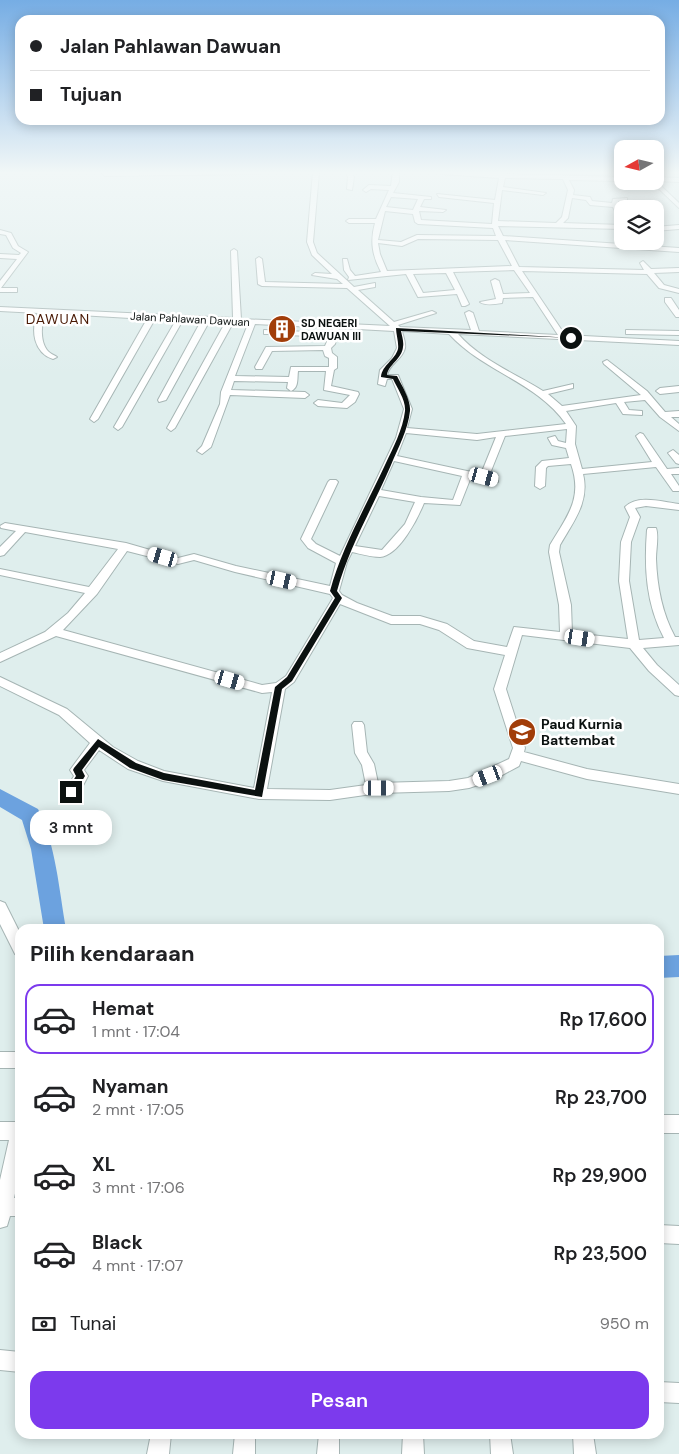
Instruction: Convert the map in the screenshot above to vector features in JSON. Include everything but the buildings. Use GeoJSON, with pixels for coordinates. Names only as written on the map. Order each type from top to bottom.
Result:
{"type":"FeatureCollection","features":[{"type":"Feature","properties":{"kind":"street"},"geometry":{"type":"LineString","coordinates":[[0,286],[25,252],[11,245],[10,240]]}},
{"type":"Feature","properties":{"kind":"street"},"geometry":{"type":"LineString","coordinates":[[54,631],[262,689],[279,687],[290,679],[336,595],[342,562],[402,430],[408,410],[395,377],[383,380],[384,370],[395,359],[401,348],[397,325],[319,252],[315,240]]}},
{"type":"Feature","properties":{"kind":"street"},"geometry":{"type":"LineString","coordinates":[[374,240],[377,260],[385,274]]}},
{"type":"Feature","properties":{"kind":"street"},"geometry":{"type":"LineString","coordinates":[[379,240],[402,244],[411,240]]}},
{"type":"Feature","properties":{"kind":"street"},"geometry":{"type":"LineString","coordinates":[[502,240],[516,268],[560,333]]}},
{"type":"Feature","properties":{"kind":"street"},"geometry":{"type":"LineString","coordinates":[[542,240],[614,243]]}},
{"type":"Feature","properties":{"kind":"street"},"geometry":{"type":"LineString","coordinates":[[664,248],[679,250]]}},
{"type":"Feature","properties":{"kind":"street"},"geometry":{"type":"LineString","coordinates":[[171,428],[235,320],[234,251]]}},
{"type":"Feature","properties":{"kind":"street"},"geometry":{"type":"LineString","coordinates":[[0,256],[22,257]]}},
{"type":"Feature","properties":{"kind":"street"},"geometry":{"type":"LineString","coordinates":[[259,259],[263,284],[351,283],[385,274],[453,268],[650,272],[679,270]]}},
{"type":"Feature","properties":{"kind":"street"},"geometry":{"type":"LineString","coordinates":[[345,260],[351,283]]}},
{"type":"Feature","properties":{"kind":"street"},"geometry":{"type":"LineString","coordinates":[[643,263],[655,282],[666,291],[679,290]]}},
{"type":"Feature","properties":{"kind":"street"},"geometry":{"type":"LineString","coordinates":[[453,268],[465,304]]}},
{"type":"Feature","properties":{"kind":"street"},"geometry":{"type":"LineString","coordinates":[[408,272],[421,295],[460,292]]}},
{"type":"Feature","properties":{"kind":"street"},"geometry":{"type":"LineString","coordinates":[[315,275],[372,286]]}},
{"type":"Feature","properties":{"kind":"street"},"geometry":{"type":"LineString","coordinates":[[484,302],[499,301],[500,296],[495,281]]}},
{"type":"Feature","properties":{"kind":"street"},"geometry":{"type":"LineString","coordinates":[[0,290],[14,290]]}},
{"type":"Feature","properties":{"kind":"street"},"geometry":{"type":"LineString","coordinates":[[500,296],[535,295]]}},
{"type":"Feature","properties":{"kind":"street"},"geometry":{"type":"LineString","coordinates":[[668,300],[679,315]]}},
{"type":"Feature","properties":{"kind":"street","name":"Jalan Pahlawan Dawuan"},"geometry":{"type":"LineString","coordinates":[[1,306],[42,312],[235,320],[335,331],[397,325],[452,332],[675,337]]}},
{"type":"Feature","properties":{"kind":"street"},"geometry":{"type":"LineString","coordinates":[[42,312],[38,320],[40,346],[46,354],[53,357]]}},
{"type":"Feature","properties":{"kind":"street"},"geometry":{"type":"LineString","coordinates":[[397,325],[432,313]]}},
{"type":"Feature","properties":{"kind":"street"},"geometry":{"type":"LineString","coordinates":[[469,313],[476,333]]}},
{"type":"Feature","properties":{"kind":"street"},"geometry":{"type":"LineString","coordinates":[[94,419],[152,317]]}},
{"type":"Feature","properties":{"kind":"street"},"geometry":{"type":"LineString","coordinates":[[118,427],[181,318]]}},
{"type":"Feature","properties":{"kind":"street"},"geometry":{"type":"LineString","coordinates":[[162,400],[206,320]]}},
{"type":"Feature","properties":{"kind":"street"},"geometry":{"type":"LineString","coordinates":[[202,451],[206,447],[224,404],[230,378],[252,322]]}},
{"type":"Feature","properties":{"kind":"street"},"geometry":{"type":"LineString","coordinates":[[259,367],[269,349],[327,348],[332,344],[335,331],[267,332]]}},
{"type":"Feature","properties":{"kind":"street"},"geometry":{"type":"LineString","coordinates":[[452,332],[463,346],[477,357],[547,392],[568,408],[572,426],[569,446],[572,461]]}},
{"type":"Feature","properties":{"kind":"street"},"geometry":{"type":"LineString","coordinates":[[318,403],[344,406],[352,400],[355,394],[328,389],[330,369],[333,368],[333,357],[328,354],[327,348]]}},
{"type":"Feature","properties":{"kind":"street"},"geometry":{"type":"LineString","coordinates":[[607,362],[679,428]]}},
{"type":"Feature","properties":{"kind":"street"},"geometry":{"type":"LineString","coordinates":[[291,394],[294,369],[330,369]]}},
{"type":"Feature","properties":{"kind":"street"},"geometry":{"type":"LineString","coordinates":[[230,378],[294,380]]}},
{"type":"Feature","properties":{"kind":"street"},"geometry":{"type":"LineString","coordinates":[[547,392],[570,386]]}},
{"type":"Feature","properties":{"kind":"street"},"geometry":{"type":"LineString","coordinates":[[660,391],[679,389]]}},
{"type":"Feature","properties":{"kind":"street"},"geometry":{"type":"LineString","coordinates":[[226,392],[305,395]]}},
{"type":"Feature","properties":{"kind":"street"},"geometry":{"type":"LineString","coordinates":[[568,408],[618,400],[647,398]]}},
{"type":"Feature","properties":{"kind":"street"},"geometry":{"type":"LineString","coordinates":[[618,400],[626,412],[639,413]]}},
{"type":"Feature","properties":{"kind":"street"},"geometry":{"type":"LineString","coordinates":[[663,415],[679,414]]}},
{"type":"Feature","properties":{"kind":"street"},"geometry":{"type":"LineString","coordinates":[[402,430],[477,437],[572,426]]}},
{"type":"Feature","properties":{"kind":"street"},"geometry":{"type":"LineString","coordinates":[[484,477],[501,435]]}},
{"type":"Feature","properties":{"kind":"street"},"geometry":{"type":"LineString","coordinates":[[640,436],[646,449],[663,468],[676,489]]}},
{"type":"Feature","properties":{"kind":"street"},"geometry":{"type":"LineString","coordinates":[[552,438],[555,443],[569,446]]}},
{"type":"Feature","properties":{"kind":"street"},"geometry":{"type":"LineString","coordinates":[[673,453],[679,462]]}},
{"type":"Feature","properties":{"kind":"street"},"geometry":{"type":"LineString","coordinates":[[390,457],[495,480]]}},
{"type":"Feature","properties":{"kind":"street"},"geometry":{"type":"LineString","coordinates":[[540,486],[541,466],[544,463],[572,461],[586,471],[663,468],[679,471]]}},
{"type":"Feature","properties":{"kind":"street"},"geometry":{"type":"LineString","coordinates":[[566,636],[565,605],[554,561],[554,552],[555,546],[578,502],[586,471]]}},
{"type":"Feature","properties":{"kind":"street"},"geometry":{"type":"LineString","coordinates":[[375,492],[421,500],[457,503],[467,474]]}},
{"type":"Feature","properties":{"kind":"street"},"geometry":{"type":"LineString","coordinates":[[333,482],[306,539],[312,546],[342,562]]}},
{"type":"Feature","properties":{"kind":"street"},"geometry":{"type":"LineString","coordinates":[[349,548],[379,554],[385,553],[410,525],[421,500]]}},
{"type":"Feature","properties":{"kind":"street"},"geometry":{"type":"LineString","coordinates":[[679,507],[643,503],[633,504],[630,507],[635,518],[626,542],[624,581],[634,644],[653,668],[679,692]]}},
{"type":"Feature","properties":{"kind":"street"},"geometry":{"type":"LineString","coordinates":[[5,526],[73,535],[126,546],[178,562],[194,557],[336,595],[391,620],[413,619],[441,627],[470,645],[511,652]]}},
{"type":"Feature","properties":{"kind":"street"},"geometry":{"type":"LineString","coordinates":[[0,553],[23,529]]}},
{"type":"Feature","properties":{"kind":"street"},"geometry":{"type":"LineString","coordinates":[[652,530],[651,579],[661,622],[675,641]]}},
{"type":"Feature","properties":{"kind":"street"},"geometry":{"type":"LineString","coordinates":[[0,658],[54,631],[93,591],[126,546]]}},
{"type":"Feature","properties":{"kind":"street"},"geometry":{"type":"LineString","coordinates":[[0,572],[93,591]]}},
{"type":"Feature","properties":{"kind":"street"},"geometry":{"type":"LineString","coordinates":[[0,681],[63,712],[98,742],[133,765],[163,776],[259,794],[330,795],[373,789],[441,787],[469,783],[514,762],[518,755],[517,740],[500,689],[517,630],[634,644],[675,641]]}},
{"type":"Feature","properties":{"kind":"street"},"geometry":{"type":"LineString","coordinates":[[259,794],[279,687]]}},
{"type":"Feature","properties":{"kind":"street"},"geometry":{"type":"LineString","coordinates":[[358,725],[361,753],[368,764],[373,789]]}},
{"type":"Feature","properties":{"kind":"street"},"geometry":{"type":"LineString","coordinates":[[71,792],[80,776],[77,770],[98,742]]}},
{"type":"Feature","properties":{"kind":"street"},"geometry":{"type":"LineString","coordinates":[[518,755],[587,774],[679,789]]}},
{"type":"Feature","properties":{"kind":"street"},"geometry":{"type":"LineString","coordinates":[[0,908],[15,939]]}},
{"type":"Feature","properties":{"kind":"street"},"geometry":{"type":"LineString","coordinates":[[0,1060],[15,1060]]}},
{"type":"Feature","properties":{"kind":"street"},"geometry":{"type":"LineString","coordinates":[[664,1124],[679,1124]]}},
{"type":"Feature","properties":{"kind":"street"},"geometry":{"type":"LineString","coordinates":[[0,1131],[15,1131]]}},
{"type":"Feature","properties":{"kind":"street"},"geometry":{"type":"LineString","coordinates":[[8,1211],[15,1164]]}},
{"type":"Feature","properties":{"kind":"street"},"geometry":{"type":"LineString","coordinates":[[664,1234],[679,1234]]}},
{"type":"Feature","properties":{"kind":"street"},"geometry":{"type":"LineString","coordinates":[[0,1360],[15,1362]]}},
{"type":"Feature","properties":{"kind":"street"},"geometry":{"type":"LineString","coordinates":[[664,1392],[679,1392]]}},
{"type":"Feature","properties":{"kind":"street"},"geometry":{"type":"LineString","coordinates":[[158,1454],[160,1439]]}},
{"type":"Feature","properties":{"kind":"street"},"geometry":{"type":"LineString","coordinates":[[244,1454],[246,1439]]}},
{"type":"Feature","properties":{"kind":"street"},"geometry":{"type":"LineString","coordinates":[[328,1454],[329,1439]]}},
{"type":"Feature","properties":{"kind":"street"},"geometry":{"type":"LineString","coordinates":[[413,1439],[413,1454]]}},
{"type":"Feature","properties":{"kind":"street"},"geometry":{"type":"LineString","coordinates":[[500,1439],[502,1454]]}},
{"type":"Feature","properties":{"kind":"street"},"geometry":{"type":"LineString","coordinates":[[584,1439],[586,1454]]}},
{"type":"Feature","properties":{"kind":"waterway"},"geometry":{"type":"LineString","coordinates":[[0,797],[31,815],[41,849],[54,924]]}},
{"type":"Feature","properties":{"kind":"waterway"},"geometry":{"type":"LineString","coordinates":[[664,967],[679,966]]}},
{"type":"Feature","properties":{"kind":"place","name":"SD NEGERI DAWUAN III"},"geometry":{"type":"Point","coordinates":[282,329]}},
{"type":"Feature","properties":{"kind":"place","name":"Paud Kurnia Battembat"},"geometry":{"type":"Point","coordinates":[522,732]}},
{"type":"Feature","properties":{"kind":"district","name":"DAWUAN"},"geometry":{"type":"Point","coordinates":[58,319]}},
{"type":"Feature","properties":{"kind":"route"},"geometry":{"type":"LineString","coordinates":[[71,792],[81,774],[77,770],[98,742],[108,751],[133,765],[163,776],[259,794],[279,687],[290,679],[338,598],[334,591],[342,562],[368,511],[388,461],[400,438],[408,410],[406,402],[395,377],[384,377],[384,370],[395,359],[401,348],[398,329],[571,338]]}}]}
